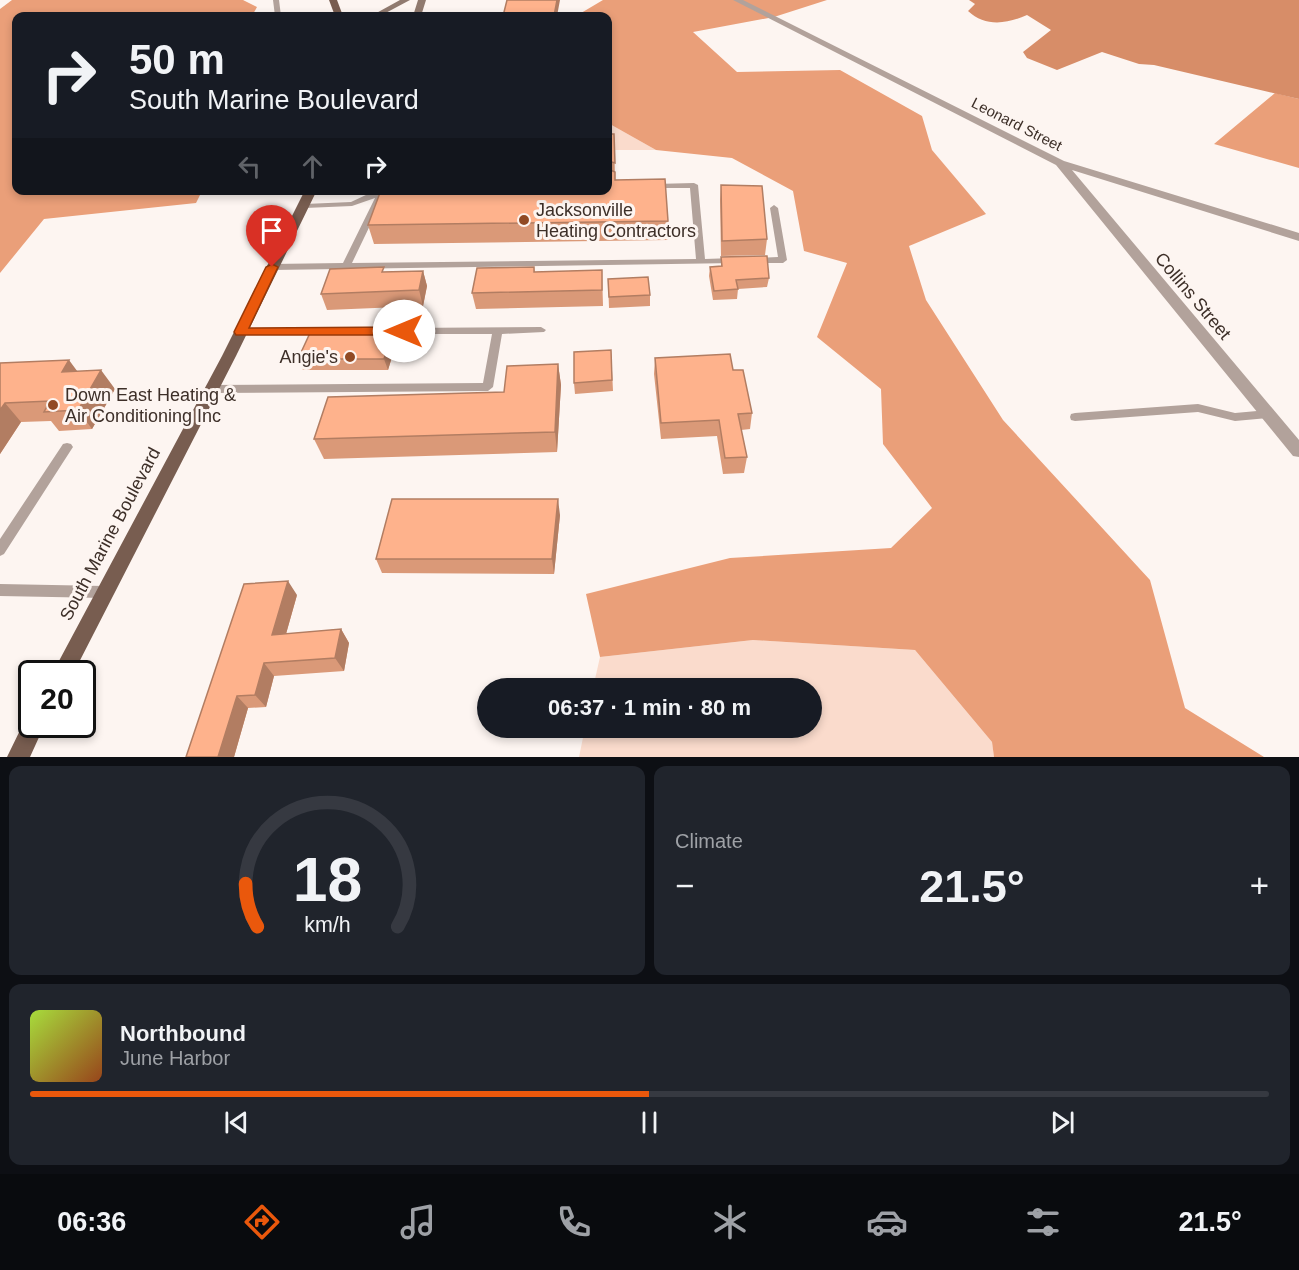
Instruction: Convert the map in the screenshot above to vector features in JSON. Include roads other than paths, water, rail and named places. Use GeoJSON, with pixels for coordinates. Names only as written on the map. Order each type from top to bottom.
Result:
{"type":"FeatureCollection","features":[{"type":"Feature","properties":{"kind":"main road"},"geometry":{"type":"LineString","coordinates":[[383,12],[406,0]]}},
{"type":"Feature","properties":{"kind":"main road","name":"South Marine Boulevard"},"geometry":{"type":"LineString","coordinates":[[69,660],[308,198]]}},
{"type":"Feature","properties":{"kind":"main road"},"geometry":{"type":"LineString","coordinates":[[18,757],[28,738]]}},
{"type":"Feature","properties":{"kind":"street","name":"Leonard Street"},"geometry":{"type":"LineString","coordinates":[[737,0],[1060,163],[1299,237]]}},
{"type":"Feature","properties":{"kind":"street","name":"Collins Street"},"geometry":{"type":"LineString","coordinates":[[1060,163],[1299,452]]}},
{"type":"Feature","properties":{"kind":"lane"},"geometry":{"type":"LineString","coordinates":[[640,186],[694,185],[701,262]]}},
{"type":"Feature","properties":{"kind":"lane"},"geometry":{"type":"LineString","coordinates":[[308,198],[352,204],[375,195]]}},
{"type":"Feature","properties":{"kind":"lane"},"geometry":{"type":"LineString","coordinates":[[346,267],[378,195]]}},
{"type":"Feature","properties":{"kind":"lane"},"geometry":{"type":"LineString","coordinates":[[272,267],[783,260],[774,208]]}},
{"type":"Feature","properties":{"kind":"lane"},"geometry":{"type":"LineString","coordinates":[[211,389],[488,387],[498,330]]}},
{"type":"Feature","properties":{"kind":"lane"},"geometry":{"type":"LineString","coordinates":[[240,332],[542,330]]}},
{"type":"Feature","properties":{"kind":"lane"},"geometry":{"type":"LineString","coordinates":[[1075,417],[1198,408],[1235,417],[1268,414]]}},
{"type":"Feature","properties":{"kind":"lane"},"geometry":{"type":"LineString","coordinates":[[0,550],[67,447]]}},
{"type":"Feature","properties":{"kind":"lane"},"geometry":{"type":"LineString","coordinates":[[0,590],[104,592]]}},
{"type":"Feature","properties":{"kind":"place","name":"Jacksonville Heating Contractors"},"geometry":{"type":"Point","coordinates":[524,220]}},
{"type":"Feature","properties":{"kind":"place","name":"Angie's"},"geometry":{"type":"Point","coordinates":[350,357]}},
{"type":"Feature","properties":{"kind":"place","name":"Down East Heating & Air Conditioning Inc"},"geometry":{"type":"Point","coordinates":[53,405]}}]}
